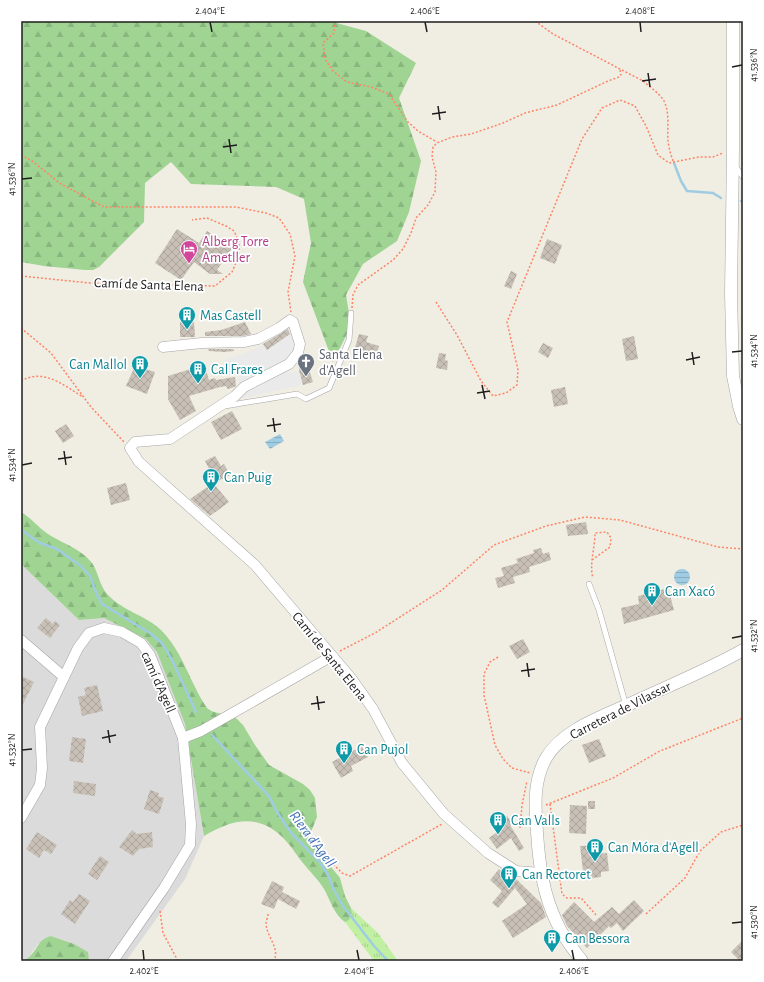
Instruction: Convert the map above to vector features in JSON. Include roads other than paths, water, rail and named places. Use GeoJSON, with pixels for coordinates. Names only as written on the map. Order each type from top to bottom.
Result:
{"type":"FeatureCollection","features":[{"type":"Feature","properties":{"kind":"street"},"geometry":{"type":"LineString","coordinates":[[733,21],[731,294],[733,376],[743,419]]}},
{"type":"Feature","properties":{"kind":"street"},"geometry":{"type":"LineString","coordinates":[[163,347],[202,343],[244,342],[258,339],[279,328],[290,320],[293,322],[300,344],[298,353],[289,364],[244,387],[235,396],[217,408]]}},
{"type":"Feature","properties":{"kind":"street","name":"Camí de Santa Elena"},"geometry":{"type":"LineString","coordinates":[[217,408],[170,439],[135,442],[130,448],[139,462],[255,565],[351,678],[372,709],[402,763],[444,814],[488,853],[516,871],[540,873]]}},
{"type":"Feature","properties":{"kind":"street","name":"camí d'Agell"},"geometry":{"type":"LineString","coordinates":[[21,818],[40,785],[42,768],[40,727],[78,648],[89,633],[104,628],[122,632],[141,643],[150,655],[183,738],[191,828],[190,844],[157,897],[113,961]]}},
{"type":"Feature","properties":{"kind":"street"},"geometry":{"type":"LineString","coordinates":[[21,640],[64,678]]}},
{"type":"Feature","properties":{"kind":"street","name":"Carretera de Vilassar"},"geometry":{"type":"LineString","coordinates":[[582,961],[557,924],[540,873],[536,792],[540,774],[546,758],[571,732],[743,650]]}},
{"type":"Feature","properties":{"kind":"street"},"geometry":{"type":"LineString","coordinates":[[183,738],[201,731],[332,656]]}},
{"type":"Feature","properties":{"kind":"lane"},"geometry":{"type":"LineString","coordinates":[[733,164],[743,177]]}},
{"type":"Feature","properties":{"kind":"lane"},"geometry":{"type":"LineString","coordinates":[[217,408],[297,394],[306,399],[329,388],[348,340],[351,313]]}},
{"type":"Feature","properties":{"kind":"lane"},"geometry":{"type":"LineString","coordinates":[[589,584],[600,610],[626,706]]}},
{"type":"Feature","properties":{"kind":"water"},"geometry":{"type":"Polygon","coordinates":[[[280,434],[284,441],[270,449],[265,442],[280,434]]]}},
{"type":"Feature","properties":{"kind":"water"},"geometry":{"type":"Polygon","coordinates":[[[682,569],[689,574],[690,577],[685,584],[682,585],[675,580],[674,577],[679,570],[682,569]]]}},
{"type":"Feature","properties":{"kind":"waterway"},"geometry":{"type":"LineString","coordinates":[[674,163],[681,181],[687,191],[713,193],[721,198]]}},
{"type":"Feature","properties":{"kind":"waterway","name":"Riera d'Agell"},"geometry":{"type":"LineString","coordinates":[[21,530],[40,543],[57,549],[81,566],[90,576],[102,604],[150,633],[162,643],[172,660],[196,712]]}},
{"type":"Feature","properties":{"kind":"waterway","name":"Riera d'Agell"},"geometry":{"type":"LineString","coordinates":[[212,735],[269,796],[277,812],[292,834],[319,861],[328,875],[343,906],[374,946],[388,961]]}},
{"type":"Feature","properties":{"kind":"place","name":"Alberg Torre Ametller"},"geometry":{"type":"Point","coordinates":[189,264]}},
{"type":"Feature","properties":{"kind":"place","name":"Mas Castell"},"geometry":{"type":"Point","coordinates":[187,330]}},
{"type":"Feature","properties":{"kind":"place","name":"Santa Elena d'Agell"},"geometry":{"type":"Point","coordinates":[306,377]}},
{"type":"Feature","properties":{"kind":"place","name":"Can Mallol"},"geometry":{"type":"Point","coordinates":[140,379]}},
{"type":"Feature","properties":{"kind":"place","name":"Cal Frares"},"geometry":{"type":"Point","coordinates":[198,384]}},
{"type":"Feature","properties":{"kind":"place","name":"Can Puig"},"geometry":{"type":"Point","coordinates":[211,492]}},
{"type":"Feature","properties":{"kind":"place","name":"Can Xacó"},"geometry":{"type":"Point","coordinates":[652,606]}},
{"type":"Feature","properties":{"kind":"place","name":"Can Pujol"},"geometry":{"type":"Point","coordinates":[344,764]}},
{"type":"Feature","properties":{"kind":"place","name":"Can Valls"},"geometry":{"type":"Point","coordinates":[498,835]}},
{"type":"Feature","properties":{"kind":"place","name":"Can Móra d'Agell"},"geometry":{"type":"Point","coordinates":[595,862]}},
{"type":"Feature","properties":{"kind":"place","name":"Can Rectoret"},"geometry":{"type":"Point","coordinates":[509,889]}},
{"type":"Feature","properties":{"kind":"place","name":"Can Bessora"},"geometry":{"type":"Point","coordinates":[552,953]}}]}
